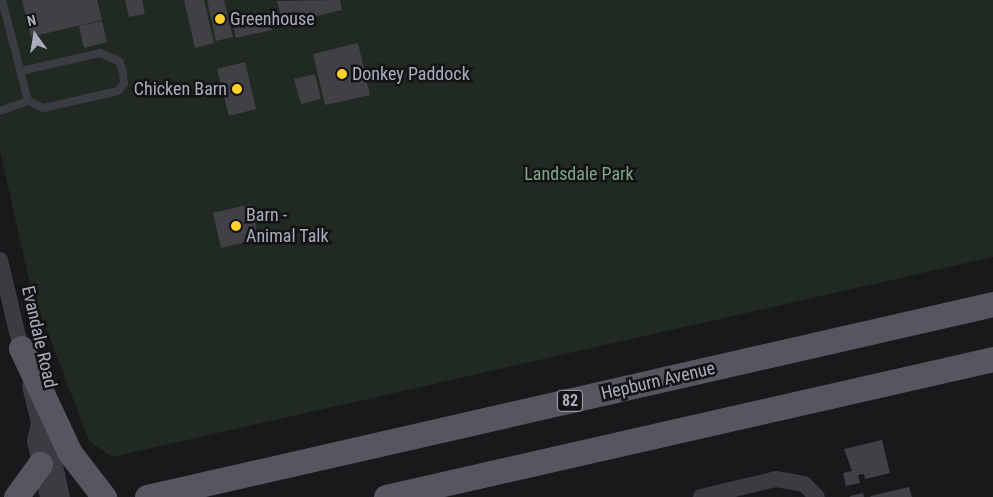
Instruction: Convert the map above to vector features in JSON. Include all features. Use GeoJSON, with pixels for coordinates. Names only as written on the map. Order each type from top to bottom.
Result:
{"type":"FeatureCollection","features":[{"type":"Feature","properties":{"kind":"main road","name":"Hepburn Avenue"},"geometry":{"type":"LineString","coordinates":[[147,497],[993,304]]}},
{"type":"Feature","properties":{"kind":"main road"},"geometry":{"type":"LineString","coordinates":[[21,348],[70,453],[104,497]]}},
{"type":"Feature","properties":{"kind":"main road"},"geometry":{"type":"LineString","coordinates":[[386,497],[993,359]]}},
{"type":"Feature","properties":{"kind":"main road"},"geometry":{"type":"LineString","coordinates":[[16,497],[40,464]]}},
{"type":"Feature","properties":{"kind":"street","name":"Evandale Road"},"geometry":{"type":"LineString","coordinates":[[0,260],[39,423],[49,438],[62,497]]}},
{"type":"Feature","properties":{"kind":"street","name":"Evandale Road"},"geometry":{"type":"LineString","coordinates":[[39,423],[35,442],[48,497]]}},
{"type":"Feature","properties":{"kind":"street"},"geometry":{"type":"LineString","coordinates":[[701,497],[776,479],[804,484],[817,497]]}},
{"type":"Feature","properties":{"kind":"lane"},"geometry":{"type":"LineString","coordinates":[[2,0],[28,101]]}},
{"type":"Feature","properties":{"kind":"lane"},"geometry":{"type":"LineString","coordinates":[[0,111],[28,101],[43,108],[118,91],[124,83],[119,61],[100,52],[21,71]]}},
{"type":"Feature","properties":{"kind":"green space","name":"Landsdale Park"},"geometry":{"type":"Polygon","coordinates":[[[0,0],[993,0],[993,257],[112,457],[89,441],[31,288],[0,151],[0,0]]]}},
{"type":"Feature","properties":{"kind":"building"},"geometry":{"type":"Polygon","coordinates":[[[22,0],[97,0],[102,20],[31,37],[22,0]]]}},
{"type":"Feature","properties":{"kind":"building"},"geometry":{"type":"Polygon","coordinates":[[[125,0],[142,0],[145,14],[129,17],[125,0]]]}},
{"type":"Feature","properties":{"kind":"building"},"geometry":{"type":"Polygon","coordinates":[[[184,0],[204,0],[214,43],[195,48],[184,0]]]}},
{"type":"Feature","properties":{"kind":"building","name":"Greenhouse"},"geometry":{"type":"Polygon","coordinates":[[[207,0],[224,0],[233,37],[216,41],[207,0]]]}},
{"type":"Feature","properties":{"kind":"building"},"geometry":{"type":"Polygon","coordinates":[[[340,0],[342,10],[283,24],[277,1],[340,0]]]}},
{"type":"Feature","properties":{"kind":"building"},"geometry":{"type":"Polygon","coordinates":[[[268,12],[272,30],[236,38],[232,20],[268,12]]]}},
{"type":"Feature","properties":{"kind":"building"},"geometry":{"type":"Polygon","coordinates":[[[102,21],[107,42],[84,48],[79,26],[102,21]]]}},
{"type":"Feature","properties":{"kind":"building","name":"Donkey Paddock"},"geometry":{"type":"Polygon","coordinates":[[[358,43],[370,95],[325,105],[313,54],[358,43]]]}},
{"type":"Feature","properties":{"kind":"building","name":"Chicken Barn"},"geometry":{"type":"Polygon","coordinates":[[[245,62],[256,109],[229,116],[217,69],[245,62]]]}},
{"type":"Feature","properties":{"kind":"building"},"geometry":{"type":"Polygon","coordinates":[[[315,74],[321,99],[301,104],[294,79],[315,74]]]}},
{"type":"Feature","properties":{"kind":"building","name":"Barn - Animal Talk"},"geometry":{"type":"Polygon","coordinates":[[[251,204],[259,239],[221,248],[213,213],[251,204]]]}},
{"type":"Feature","properties":{"kind":"building"},"geometry":{"type":"Polygon","coordinates":[[[882,440],[890,473],[865,479],[864,474],[858,475],[860,483],[846,486],[843,473],[852,471],[844,449],[882,440]]]}},
{"type":"Feature","properties":{"kind":"building"},"geometry":{"type":"Polygon","coordinates":[[[909,487],[912,497],[870,496],[909,487]]]}},
{"type":"Feature","properties":{"kind":"building"},"geometry":{"type":"Polygon","coordinates":[[[863,493],[864,497],[850,497],[850,496],[863,493]]]}},
{"type":"Feature","properties":{"kind":"place","name":"Greenhouse"},"geometry":{"type":"Point","coordinates":[220,19]}},
{"type":"Feature","properties":{"kind":"place","name":"Donkey Paddock"},"geometry":{"type":"Point","coordinates":[342,74]}},
{"type":"Feature","properties":{"kind":"place","name":"Chicken Barn"},"geometry":{"type":"Point","coordinates":[237,89]}},
{"type":"Feature","properties":{"kind":"place","name":"Barn - Animal Talk"},"geometry":{"type":"Point","coordinates":[236,226]}}]}
